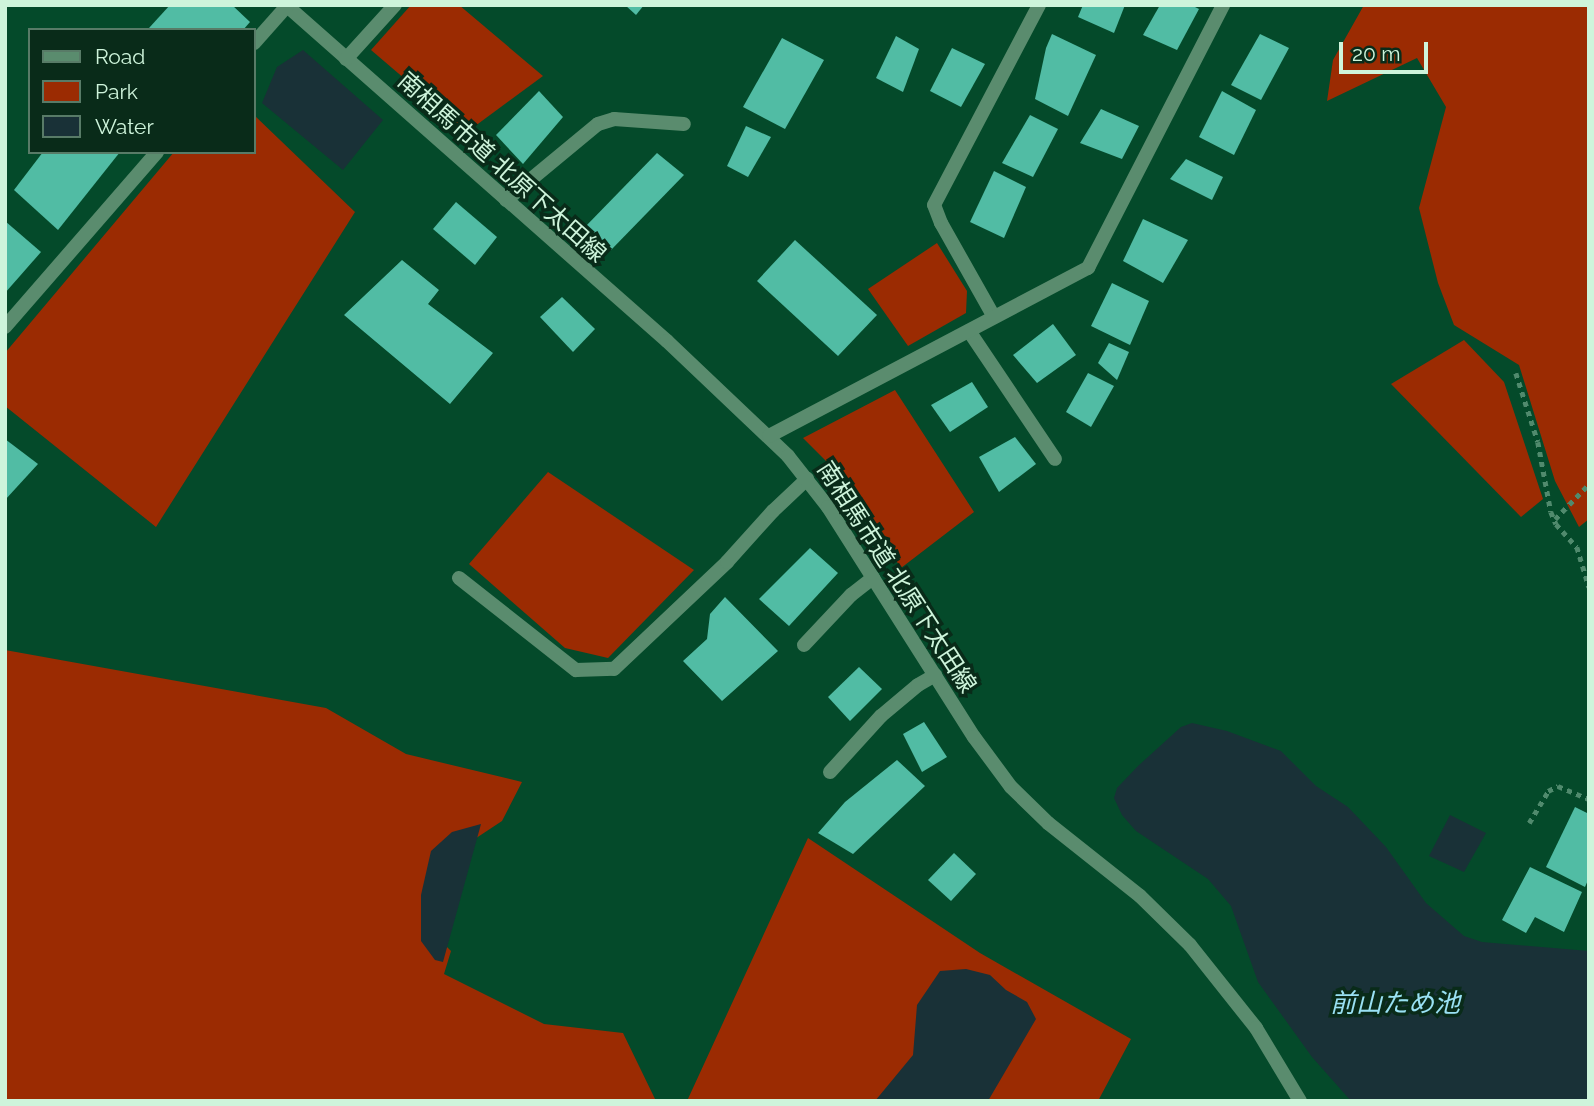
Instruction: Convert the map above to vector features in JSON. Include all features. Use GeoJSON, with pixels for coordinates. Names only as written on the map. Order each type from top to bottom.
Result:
{"type":"FeatureCollection","features":[{"type":"Feature","properties":{"kind":"street"},"geometry":{"type":"LineString","coordinates":[[346,59],[395,5]]}},
{"type":"Feature","properties":{"kind":"street"},"geometry":{"type":"LineString","coordinates":[[994,317],[941,223],[934,205],[1039,5]]}},
{"type":"Feature","properties":{"kind":"street"},"geometry":{"type":"LineString","coordinates":[[769,436],[1088,268],[1223,5]]}},
{"type":"Feature","properties":{"kind":"street"},"geometry":{"type":"LineString","coordinates":[[256,41],[287,6]]}},
{"type":"Feature","properties":{"kind":"street","name":"南相馬市道 北原下太田線"},"geometry":{"type":"LineString","coordinates":[[287,6],[667,341],[769,436],[807,479],[1011,788],[1048,823],[1167,922],[1227,989],[1256,1028],[1300,1101]]}},
{"type":"Feature","properties":{"kind":"street"},"geometry":{"type":"LineString","coordinates":[[506,200],[598,124],[614,119],[684,124]]}},
{"type":"Feature","properties":{"kind":"street"},"geometry":{"type":"LineString","coordinates":[[5,327],[155,154]]}},
{"type":"Feature","properties":{"kind":"street"},"geometry":{"type":"LineString","coordinates":[[969,331],[1055,459]]}},
{"type":"Feature","properties":{"kind":"street"},"geometry":{"type":"LineString","coordinates":[[459,578],[576,670],[614,668],[727,562],[807,479]]}},
{"type":"Feature","properties":{"kind":"street"},"geometry":{"type":"LineString","coordinates":[[804,645],[851,595],[873,578]]}},
{"type":"Feature","properties":{"kind":"street"},"geometry":{"type":"LineString","coordinates":[[830,772],[881,716],[918,685],[935,675]]}},
{"type":"Feature","properties":{"kind":"path"},"geometry":{"type":"LineString","coordinates":[[1516,373],[1538,442],[1555,519],[1577,547],[1589,587]]}},
{"type":"Feature","properties":{"kind":"path"},"geometry":{"type":"LineString","coordinates":[[1555,519],[1589,484]]}},
{"type":"Feature","properties":{"kind":"path"},"geometry":{"type":"LineString","coordinates":[[1529,822],[1548,792],[1558,786],[1589,799]]}},
{"type":"Feature","properties":{"kind":"green space"},"geometry":{"type":"Polygon","coordinates":[[[411,5],[459,5],[543,76],[467,132],[371,50],[411,5]]]}},
{"type":"Feature","properties":{"kind":"green space"},"geometry":{"type":"Polygon","coordinates":[[[1364,5],[1589,5],[1589,519],[1579,527],[1555,481],[1519,365],[1454,325],[1438,283],[1419,208],[1446,107],[1417,58],[1327,101],[1333,60],[1364,5]]]}},
{"type":"Feature","properties":{"kind":"green space"},"geometry":{"type":"Polygon","coordinates":[[[256,117],[355,212],[156,527],[5,406],[5,353],[172,154],[256,154],[256,117]]]}},
{"type":"Feature","properties":{"kind":"green space"},"geometry":{"type":"Polygon","coordinates":[[[937,243],[967,291],[966,313],[908,346],[868,289],[937,243]]]}},
{"type":"Feature","properties":{"kind":"green space"},"geometry":{"type":"Polygon","coordinates":[[[1464,340],[1504,382],[1543,499],[1521,517],[1391,384],[1464,340]]]}},
{"type":"Feature","properties":{"kind":"green space"},"geometry":{"type":"Polygon","coordinates":[[[895,390],[974,512],[901,568],[841,476],[803,438],[895,390]]]}},
{"type":"Feature","properties":{"kind":"green space"},"geometry":{"type":"Polygon","coordinates":[[[548,472],[694,570],[608,658],[565,648],[469,564],[548,472]]]}},
{"type":"Feature","properties":{"kind":"green space"},"geometry":{"type":"Polygon","coordinates":[[[5,650],[326,708],[406,754],[522,782],[502,821],[449,856],[431,931],[451,951],[444,974],[544,1024],[623,1033],[656,1101],[5,1101],[5,650]]]}},
{"type":"Feature","properties":{"kind":"green space"},"geometry":{"type":"Polygon","coordinates":[[[808,838],[980,953],[1131,1039],[1098,1101],[967,1101],[925,1059],[890,1101],[687,1101],[808,838]]]}},
{"type":"Feature","properties":{"kind":"water"},"geometry":{"type":"Polygon","coordinates":[[[303,50],[383,120],[343,170],[262,103],[277,67],[303,50]]]}},
{"type":"Feature","properties":{"kind":"water","name":"前山ため池"},"geometry":{"type":"Polygon","coordinates":[[[1192,723],[1227,731],[1281,751],[1316,786],[1348,807],[1386,847],[1426,903],[1464,936],[1482,942],[1589,951],[1589,1101],[1351,1101],[1312,1057],[1258,982],[1231,906],[1208,879],[1136,831],[1122,815],[1114,798],[1117,788],[1138,766],[1181,727],[1192,723]]]}},
{"type":"Feature","properties":{"kind":"water"},"geometry":{"type":"Polygon","coordinates":[[[1450,815],[1486,833],[1464,872],[1429,856],[1450,815]]]}},
{"type":"Feature","properties":{"kind":"water"},"geometry":{"type":"Polygon","coordinates":[[[481,824],[443,962],[435,960],[421,941],[421,895],[431,851],[452,832],[481,824]]]}},
{"type":"Feature","properties":{"kind":"water"},"geometry":{"type":"Polygon","coordinates":[[[966,969],[990,975],[1006,990],[1027,1002],[1036,1019],[988,1101],[875,1101],[913,1055],[917,1005],[940,971],[966,969]]]}},
{"type":"Feature","properties":{"kind":"building"},"geometry":{"type":"Polygon","coordinates":[[[170,5],[232,5],[250,22],[245,28],[149,28],[170,5]]]}},
{"type":"Feature","properties":{"kind":"building"},"geometry":{"type":"Polygon","coordinates":[[[625,5],[644,5],[636,15],[625,5]]]}},
{"type":"Feature","properties":{"kind":"building"},"geometry":{"type":"Polygon","coordinates":[[[1083,5],[1125,5],[1114,33],[1078,17],[1083,5]]]}},
{"type":"Feature","properties":{"kind":"building"},"geometry":{"type":"Polygon","coordinates":[[[1160,5],[1191,5],[1199,9],[1177,50],[1143,35],[1160,5]]]}},
{"type":"Feature","properties":{"kind":"building"},"geometry":{"type":"Polygon","coordinates":[[[1052,34],[1096,55],[1068,116],[1035,99],[1046,48],[1052,34]]]}},
{"type":"Feature","properties":{"kind":"building"},"geometry":{"type":"Polygon","coordinates":[[[1260,34],[1289,48],[1261,100],[1231,85],[1260,34]]]}},
{"type":"Feature","properties":{"kind":"building"},"geometry":{"type":"Polygon","coordinates":[[[896,36],[919,49],[903,92],[876,78],[896,36]]]}},
{"type":"Feature","properties":{"kind":"building"},"geometry":{"type":"Polygon","coordinates":[[[782,38],[824,60],[785,129],[743,107],[782,38]]]}},
{"type":"Feature","properties":{"kind":"building"},"geometry":{"type":"Polygon","coordinates":[[[952,48],[985,64],[961,107],[930,91],[952,48]]]}},
{"type":"Feature","properties":{"kind":"building"},"geometry":{"type":"Polygon","coordinates":[[[539,91],[563,117],[523,164],[496,135],[539,91]]]}},
{"type":"Feature","properties":{"kind":"building"},"geometry":{"type":"Polygon","coordinates":[[[1222,91],[1256,110],[1234,155],[1199,137],[1222,91]]]}},
{"type":"Feature","properties":{"kind":"building"},"geometry":{"type":"Polygon","coordinates":[[[1101,109],[1139,126],[1122,159],[1080,143],[1101,109]]]}},
{"type":"Feature","properties":{"kind":"building"},"geometry":{"type":"Polygon","coordinates":[[[1030,115],[1058,129],[1033,177],[1002,163],[1030,115]]]}},
{"type":"Feature","properties":{"kind":"building"},"geometry":{"type":"Polygon","coordinates":[[[746,126],[771,137],[748,177],[727,166],[746,126]]]}},
{"type":"Feature","properties":{"kind":"building"},"geometry":{"type":"Polygon","coordinates":[[[657,153],[684,175],[611,250],[585,227],[657,153]]]}},
{"type":"Feature","properties":{"kind":"building"},"geometry":{"type":"Polygon","coordinates":[[[41,154],[118,154],[58,230],[14,190],[41,154]]]}},
{"type":"Feature","properties":{"kind":"building"},"geometry":{"type":"Polygon","coordinates":[[[1186,159],[1223,177],[1212,200],[1170,179],[1186,159]]]}},
{"type":"Feature","properties":{"kind":"building"},"geometry":{"type":"Polygon","coordinates":[[[994,171],[1026,187],[1004,238],[970,222],[994,171]]]}},
{"type":"Feature","properties":{"kind":"building"},"geometry":{"type":"Polygon","coordinates":[[[456,202],[497,237],[475,265],[433,229],[456,202]]]}},
{"type":"Feature","properties":{"kind":"building"},"geometry":{"type":"Polygon","coordinates":[[[1143,219],[1188,240],[1163,283],[1123,261],[1143,219]]]}},
{"type":"Feature","properties":{"kind":"building"},"geometry":{"type":"Polygon","coordinates":[[[5,221],[41,252],[5,293],[5,221]]]}},
{"type":"Feature","properties":{"kind":"building"},"geometry":{"type":"Polygon","coordinates":[[[795,240],[877,315],[838,356],[757,281],[795,240]]]}},
{"type":"Feature","properties":{"kind":"building"},"geometry":{"type":"Polygon","coordinates":[[[402,260],[439,290],[428,304],[493,353],[450,404],[344,315],[402,260]]]}},
{"type":"Feature","properties":{"kind":"building"},"geometry":{"type":"Polygon","coordinates":[[[1112,283],[1149,301],[1130,345],[1091,326],[1112,283]]]}},
{"type":"Feature","properties":{"kind":"building"},"geometry":{"type":"Polygon","coordinates":[[[562,297],[595,329],[573,352],[540,317],[562,297]]]}},
{"type":"Feature","properties":{"kind":"building"},"geometry":{"type":"Polygon","coordinates":[[[1053,324],[1076,355],[1037,383],[1013,355],[1053,324]]]}},
{"type":"Feature","properties":{"kind":"building"},"geometry":{"type":"Polygon","coordinates":[[[1109,343],[1129,352],[1117,380],[1098,363],[1109,343]]]}},
{"type":"Feature","properties":{"kind":"building"},"geometry":{"type":"Polygon","coordinates":[[[1088,373],[1114,386],[1091,427],[1066,412],[1088,373]]]}},
{"type":"Feature","properties":{"kind":"building"},"geometry":{"type":"Polygon","coordinates":[[[972,382],[988,407],[950,432],[931,405],[972,382]]]}},
{"type":"Feature","properties":{"kind":"building"},"geometry":{"type":"Polygon","coordinates":[[[1015,437],[1036,464],[999,492],[979,457],[1015,437]]]}},
{"type":"Feature","properties":{"kind":"building"},"geometry":{"type":"Polygon","coordinates":[[[5,439],[38,464],[5,500],[5,439]]]}},
{"type":"Feature","properties":{"kind":"building"},"geometry":{"type":"Polygon","coordinates":[[[810,548],[838,573],[789,626],[759,599],[810,548]]]}},
{"type":"Feature","properties":{"kind":"building"},"geometry":{"type":"Polygon","coordinates":[[[725,597],[778,651],[722,701],[683,661],[707,639],[710,614],[725,597]]]}},
{"type":"Feature","properties":{"kind":"building"},"geometry":{"type":"Polygon","coordinates":[[[859,667],[882,689],[850,721],[828,697],[859,667]]]}},
{"type":"Feature","properties":{"kind":"building"},"geometry":{"type":"Polygon","coordinates":[[[924,722],[947,757],[922,772],[903,734],[924,722]]]}},
{"type":"Feature","properties":{"kind":"building"},"geometry":{"type":"Polygon","coordinates":[[[897,760],[925,786],[853,854],[818,833],[845,802],[897,760]]]}},
{"type":"Feature","properties":{"kind":"building"},"geometry":{"type":"Polygon","coordinates":[[[1575,807],[1589,814],[1589,878],[1585,887],[1546,867],[1575,807]]]}},
{"type":"Feature","properties":{"kind":"building"},"geometry":{"type":"Polygon","coordinates":[[[954,853],[976,874],[951,901],[928,880],[954,853]]]}},
{"type":"Feature","properties":{"kind":"building"},"geometry":{"type":"Polygon","coordinates":[[[1530,867],[1582,892],[1564,932],[1535,917],[1526,933],[1502,920],[1530,867]]]}}]}
